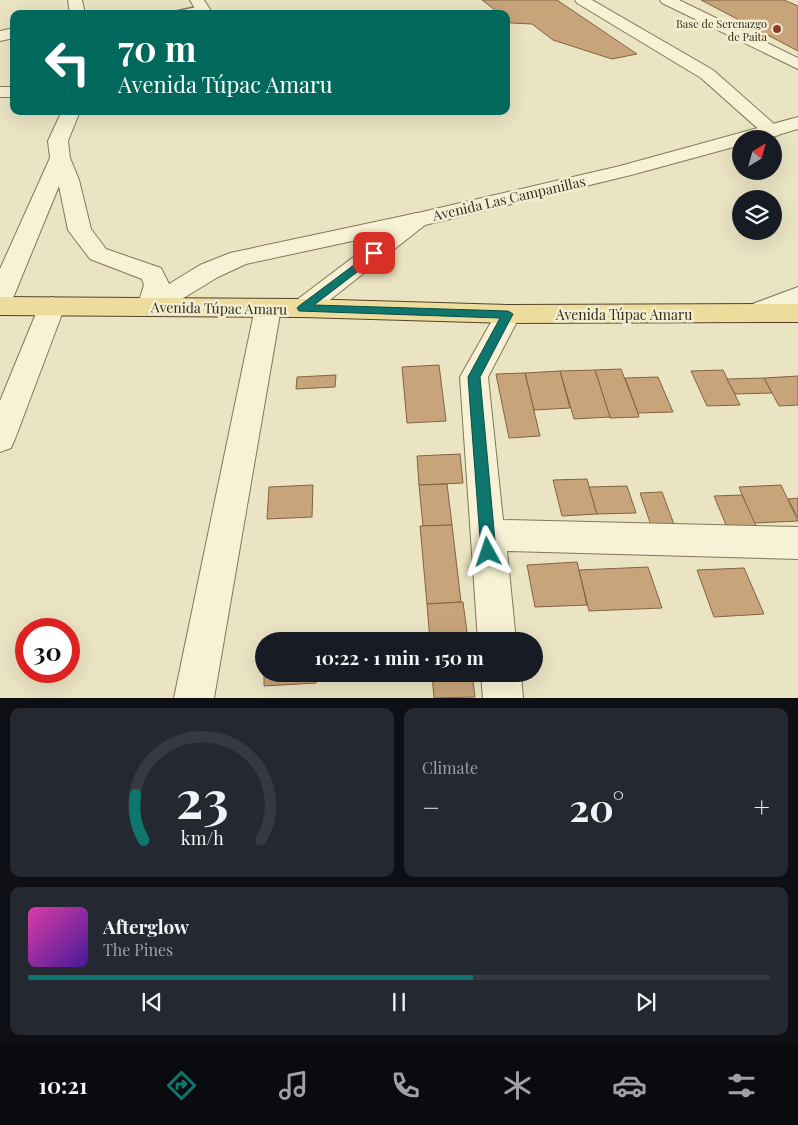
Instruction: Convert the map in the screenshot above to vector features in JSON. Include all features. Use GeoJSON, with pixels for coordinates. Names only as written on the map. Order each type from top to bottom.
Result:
{"type":"FeatureCollection","features":[{"type":"Feature","properties":{"kind":"main road","name":"Avenida Túpac Amaru"},"geometry":{"type":"LineString","coordinates":[[0,306],[302,308],[508,314],[798,313]]}},
{"type":"Feature","properties":{"kind":"street"},"geometry":{"type":"LineString","coordinates":[[582,0],[706,74],[772,130]]}},
{"type":"Feature","properties":{"kind":"street"},"geometry":{"type":"LineString","coordinates":[[667,0],[798,64]]}},
{"type":"Feature","properties":{"kind":"street"},"geometry":{"type":"LineString","coordinates":[[69,115],[58,141],[60,158],[68,180],[80,230],[98,254],[152,274],[157,285],[150,307]]}},
{"type":"Feature","properties":{"kind":"street","name":"Avenida Las Campanillas"},"geometry":{"type":"LineString","coordinates":[[772,130],[798,124]]}},
{"type":"Feature","properties":{"kind":"street","name":"Avenida Las Campanillas"},"geometry":{"type":"LineString","coordinates":[[302,308],[417,220],[624,171],[732,142]]}},
{"type":"Feature","properties":{"kind":"street"},"geometry":{"type":"LineString","coordinates":[[0,298],[6,271],[60,158]]}},
{"type":"Feature","properties":{"kind":"street"},"geometry":{"type":"LineString","coordinates":[[150,307],[209,271],[239,258],[417,220]]}},
{"type":"Feature","properties":{"kind":"street"},"geometry":{"type":"LineString","coordinates":[[756,312],[798,296]]}},
{"type":"Feature","properties":{"kind":"street"},"geometry":{"type":"LineString","coordinates":[[0,439],[52,306]]}},
{"type":"Feature","properties":{"kind":"street"},"geometry":{"type":"LineString","coordinates":[[194,698],[268,308]]}},
{"type":"Feature","properties":{"kind":"street"},"geometry":{"type":"LineString","coordinates":[[496,632],[474,377],[508,314]]}},
{"type":"Feature","properties":{"kind":"street"},"geometry":{"type":"LineString","coordinates":[[487,535],[798,544]]}},
{"type":"Feature","properties":{"kind":"street"},"geometry":{"type":"LineString","coordinates":[[502,682],[503,698]]}},
{"type":"Feature","properties":{"kind":"lane"},"geometry":{"type":"LineString","coordinates":[[187,10],[202,7]]}},
{"type":"Feature","properties":{"kind":"building"},"geometry":{"type":"Polygon","coordinates":[[[482,0],[557,0],[637,54],[612,59],[553,40],[532,24],[511,23],[510,10],[495,10],[482,0]]]}},
{"type":"Feature","properties":{"kind":"building","name":"Base de Serenazgo de Paita"},"geometry":{"type":"Polygon","coordinates":[[[701,0],[784,0],[798,6],[798,51],[701,0]]]}},
{"type":"Feature","properties":{"kind":"building"},"geometry":{"type":"Polygon","coordinates":[[[439,365],[446,421],[407,423],[402,367],[439,365]]]}},
{"type":"Feature","properties":{"kind":"building"},"geometry":{"type":"Polygon","coordinates":[[[621,369],[639,417],[610,418],[595,370],[621,369]]]}},
{"type":"Feature","properties":{"kind":"building"},"geometry":{"type":"Polygon","coordinates":[[[595,370],[610,417],[574,419],[560,371],[595,370]]]}},
{"type":"Feature","properties":{"kind":"building"},"geometry":{"type":"Polygon","coordinates":[[[723,370],[740,405],[707,406],[691,371],[723,370]]]}},
{"type":"Feature","properties":{"kind":"building"},"geometry":{"type":"Polygon","coordinates":[[[560,371],[570,408],[534,410],[525,373],[560,371]]]}},
{"type":"Feature","properties":{"kind":"building"},"geometry":{"type":"Polygon","coordinates":[[[525,373],[540,436],[509,438],[496,374],[525,373]]]}},
{"type":"Feature","properties":{"kind":"building"},"geometry":{"type":"Polygon","coordinates":[[[336,375],[335,387],[296,389],[297,377],[336,375]]]}},
{"type":"Feature","properties":{"kind":"building"},"geometry":{"type":"Polygon","coordinates":[[[798,376],[798,405],[779,406],[764,378],[798,376]]]}},
{"type":"Feature","properties":{"kind":"building"},"geometry":{"type":"Polygon","coordinates":[[[658,377],[673,412],[638,413],[625,378],[658,377]]]}},
{"type":"Feature","properties":{"kind":"building"},"geometry":{"type":"Polygon","coordinates":[[[764,378],[772,393],[735,394],[727,379],[764,378]]]}},
{"type":"Feature","properties":{"kind":"building"},"geometry":{"type":"Polygon","coordinates":[[[460,454],[463,483],[419,485],[417,456],[460,454]]]}},
{"type":"Feature","properties":{"kind":"building"},"geometry":{"type":"Polygon","coordinates":[[[587,479],[597,514],[562,516],[553,480],[587,479]]]}},
{"type":"Feature","properties":{"kind":"building"},"geometry":{"type":"Polygon","coordinates":[[[447,484],[452,525],[423,526],[419,485],[447,484]]]}},
{"type":"Feature","properties":{"kind":"building"},"geometry":{"type":"Polygon","coordinates":[[[313,485],[312,517],[267,519],[269,487],[313,485]]]}},
{"type":"Feature","properties":{"kind":"building"},"geometry":{"type":"Polygon","coordinates":[[[781,485],[798,521],[754,523],[739,487],[781,485]]]}},
{"type":"Feature","properties":{"kind":"building"},"geometry":{"type":"Polygon","coordinates":[[[627,486],[636,513],[597,514],[589,487],[627,486]]]}},
{"type":"Feature","properties":{"kind":"building"},"geometry":{"type":"Polygon","coordinates":[[[662,492],[675,527],[652,528],[640,493],[662,492]]]}},
{"type":"Feature","properties":{"kind":"building"},"geometry":{"type":"Polygon","coordinates":[[[742,495],[758,530],[729,532],[714,496],[742,495]]]}},
{"type":"Feature","properties":{"kind":"building"},"geometry":{"type":"Polygon","coordinates":[[[798,498],[798,518],[788,499],[798,498]]]}},
{"type":"Feature","properties":{"kind":"building"},"geometry":{"type":"Polygon","coordinates":[[[452,525],[461,602],[427,604],[420,526],[452,525]]]}},
{"type":"Feature","properties":{"kind":"building"},"geometry":{"type":"Polygon","coordinates":[[[577,562],[587,605],[535,607],[527,565],[577,562]]]}},
{"type":"Feature","properties":{"kind":"building"},"geometry":{"type":"Polygon","coordinates":[[[648,567],[662,608],[589,611],[579,570],[648,567]]]}},
{"type":"Feature","properties":{"kind":"building"},"geometry":{"type":"Polygon","coordinates":[[[744,568],[764,614],[714,617],[697,570],[744,568]]]}},
{"type":"Feature","properties":{"kind":"building"},"geometry":{"type":"Polygon","coordinates":[[[463,602],[467,632],[429,632],[427,604],[463,602]]]}},
{"type":"Feature","properties":{"kind":"building"},"geometry":{"type":"Polygon","coordinates":[[[264,682],[316,682],[316,683],[264,686],[264,682]]]}},
{"type":"Feature","properties":{"kind":"building"},"geometry":{"type":"Polygon","coordinates":[[[433,682],[473,682],[475,697],[434,698],[433,682]]]}},
{"type":"Feature","properties":{"kind":"place","name":"Base de Serenazgo de Paita"},"geometry":{"type":"Point","coordinates":[777,29]}},
{"type":"Feature","properties":{"kind":"route"},"geometry":{"type":"LineString","coordinates":[[374,253],[302,308],[508,314],[474,377],[488,552]]}}]}
